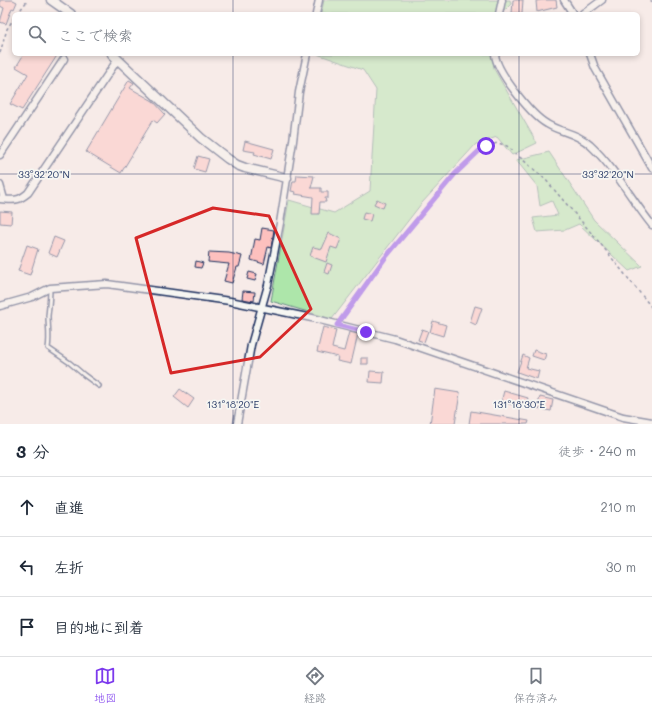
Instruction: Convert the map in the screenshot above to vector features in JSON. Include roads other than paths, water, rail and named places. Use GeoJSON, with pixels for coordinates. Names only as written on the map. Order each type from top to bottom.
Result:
{"type":"FeatureCollection","features":[{"type":"Feature","properties":{"kind":"street"},"geometry":{"type":"LineString","coordinates":[[51,0],[68,12]]}},
{"type":"Feature","properties":{"kind":"street"},"geometry":{"type":"LineString","coordinates":[[316,12],[318,0]]}},
{"type":"Feature","properties":{"kind":"street"},"geometry":{"type":"LineString","coordinates":[[499,12],[502,0]]}},
{"type":"Feature","properties":{"kind":"street"},"geometry":{"type":"LineString","coordinates":[[564,0],[572,12]]}},
{"type":"Feature","properties":{"kind":"street"},"geometry":{"type":"LineString","coordinates":[[586,12],[602,0]]}},
{"type":"Feature","properties":{"kind":"street"},"geometry":{"type":"LineString","coordinates":[[238,424],[251,345],[263,307],[279,231],[299,92],[307,56]]}},
{"type":"Feature","properties":{"kind":"street"},"geometry":{"type":"LineString","coordinates":[[495,56],[498,66],[526,105],[537,117],[547,124],[573,133],[590,145],[612,169],[652,225]]}},
{"type":"Feature","properties":{"kind":"street"},"geometry":{"type":"LineString","coordinates":[[591,56],[595,68],[652,168]]}},
{"type":"Feature","properties":{"kind":"street"},"geometry":{"type":"LineString","coordinates":[[0,185],[2,199],[20,199],[28,193],[115,57],[201,138],[228,159],[245,168],[287,178]]}},
{"type":"Feature","properties":{"kind":"street"},"geometry":{"type":"LineString","coordinates":[[0,155],[64,59]]}},
{"type":"Feature","properties":{"kind":"street"},"geometry":{"type":"LineString","coordinates":[[0,306],[32,297],[50,288],[107,284],[230,301],[263,307],[395,339],[623,417],[652,422]]}},
{"type":"Feature","properties":{"kind":"street"},"geometry":{"type":"LineString","coordinates":[[633,419],[638,424]]}},
{"type":"Feature","properties":{"kind":"lane"},"geometry":{"type":"LineString","coordinates":[[50,288],[48,348],[99,386]]}}]}
